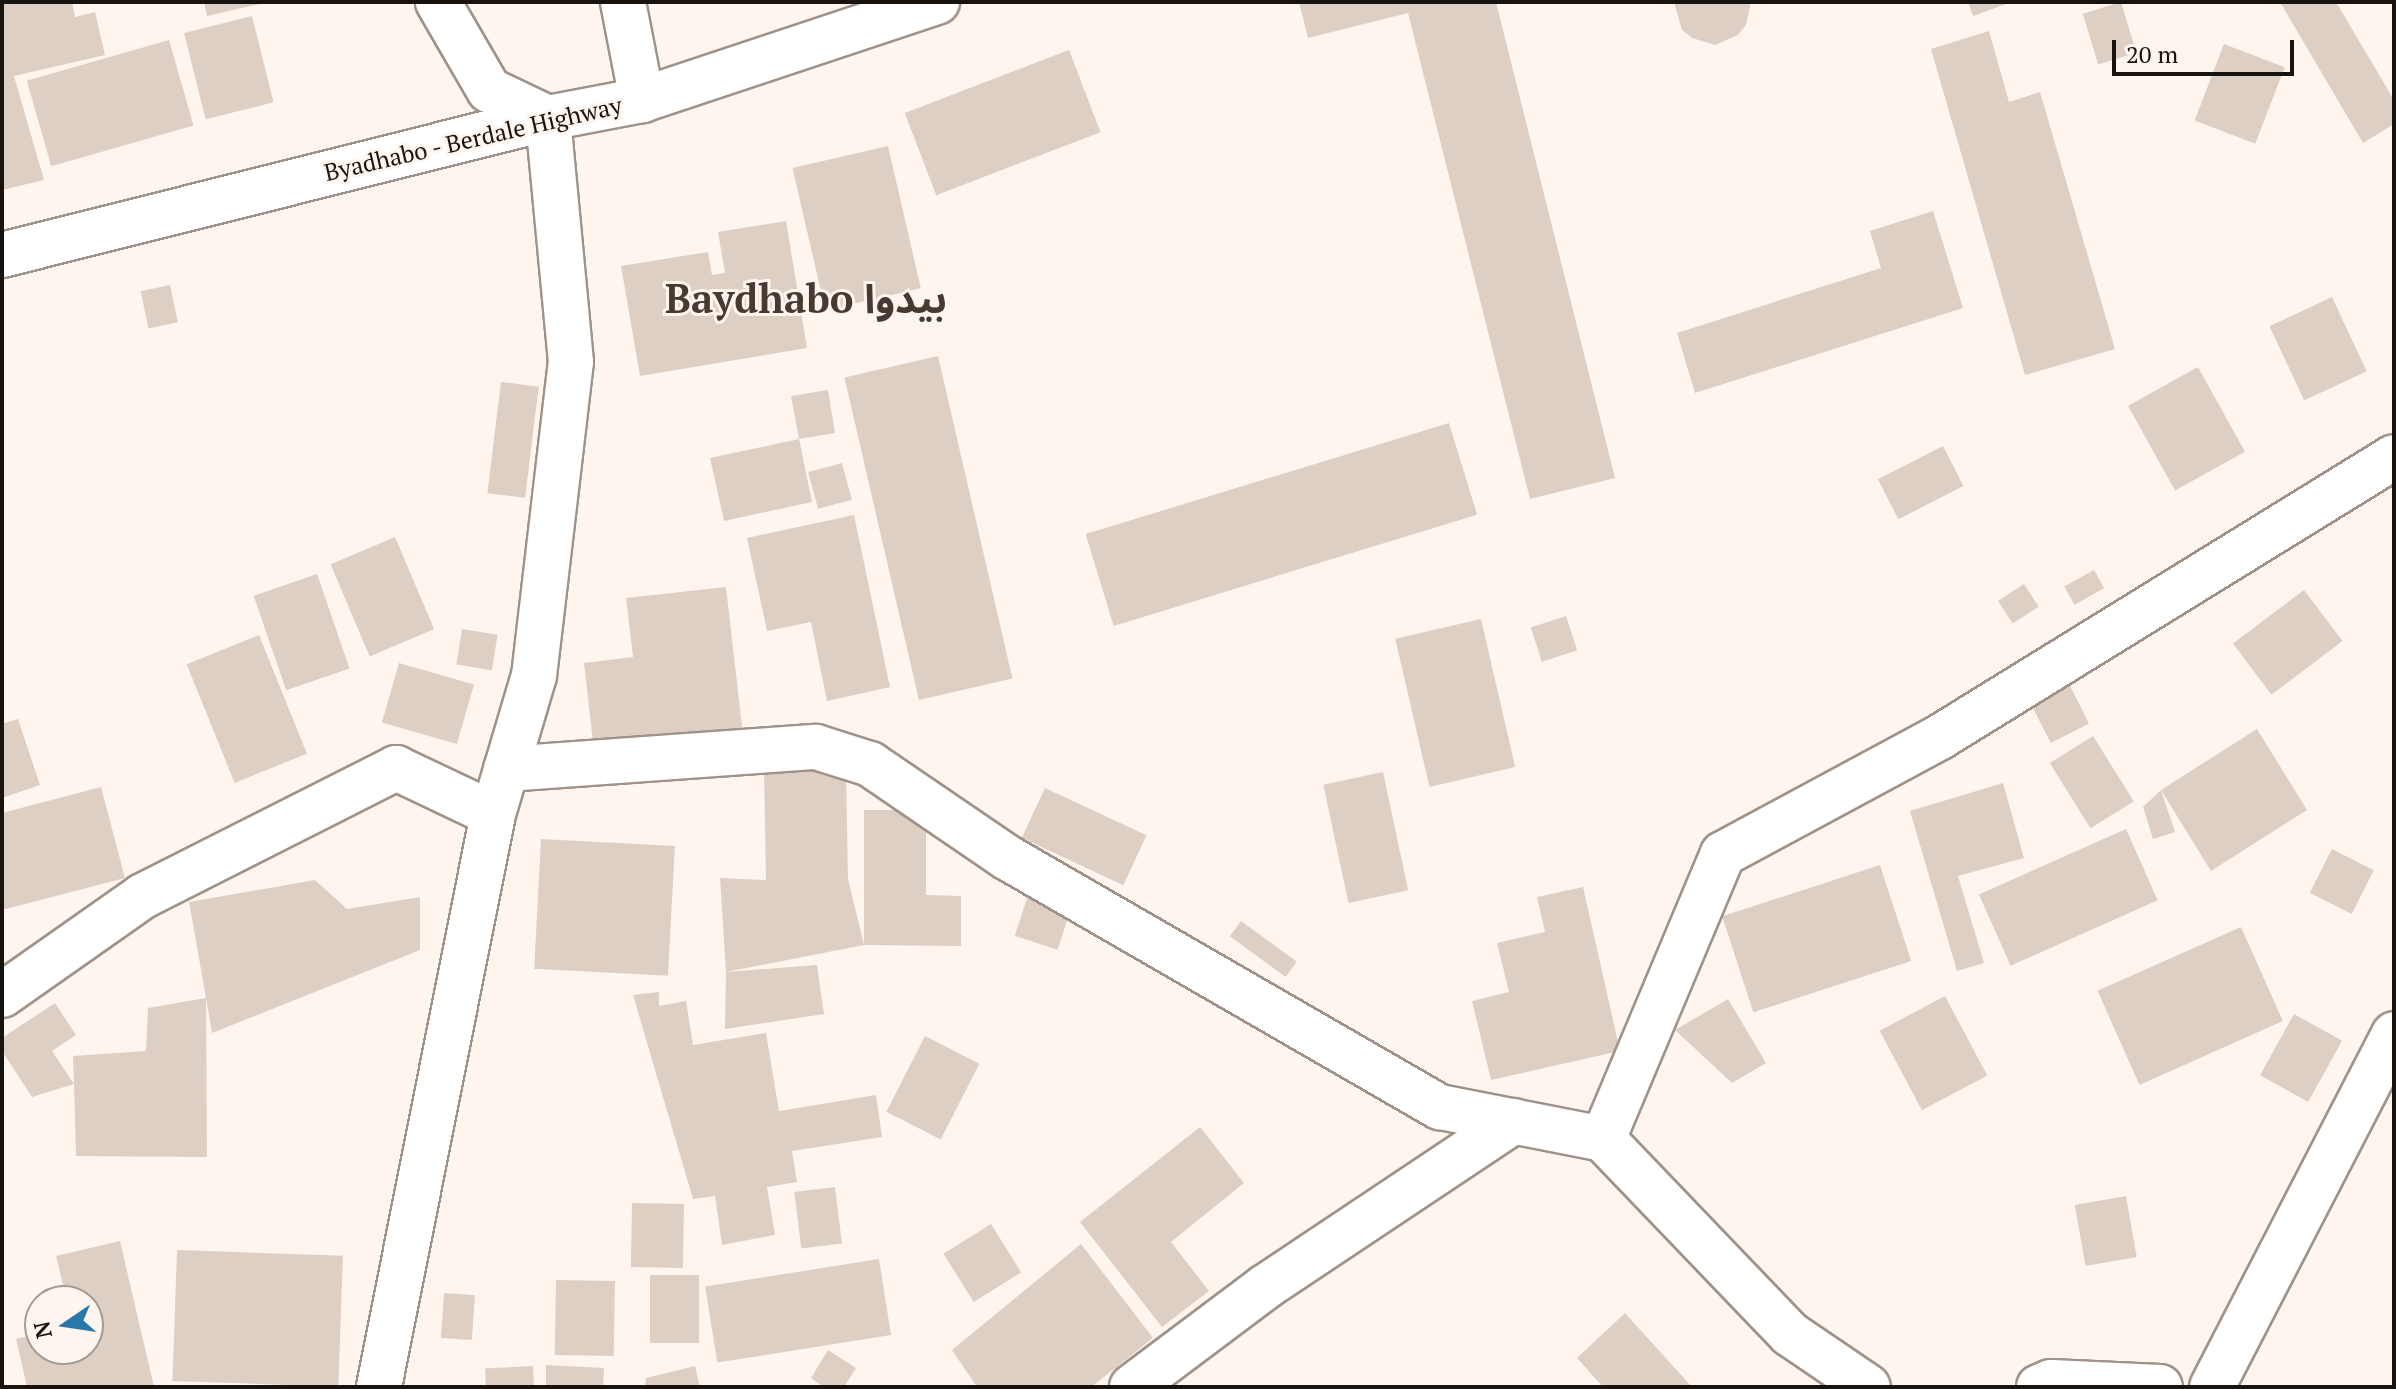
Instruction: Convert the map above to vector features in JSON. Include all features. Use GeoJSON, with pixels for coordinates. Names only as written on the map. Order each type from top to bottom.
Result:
{"type":"FeatureCollection","features":[{"type":"Feature","properties":{"kind":"street"},"geometry":{"type":"LineString","coordinates":[[379,1387],[493,814],[534,676],[571,362],[548,118],[489,90],[438,2]]}},
{"type":"Feature","properties":{"kind":"street"},"geometry":{"type":"LineString","coordinates":[[623,2],[642,100]]}},
{"type":"Feature","properties":{"kind":"street","name":"Byadhabo - Berdale Highway"},"geometry":{"type":"LineString","coordinates":[[2,255],[548,118],[642,100],[937,2]]}},
{"type":"Feature","properties":{"kind":"street"},"geometry":{"type":"LineString","coordinates":[[1603,1139],[1723,854],[1940,737],[2394,457]]}},
{"type":"Feature","properties":{"kind":"street"},"geometry":{"type":"LineString","coordinates":[[506,769],[816,747],[870,764],[1008,858],[1440,1107],[1603,1139],[1790,1334],[1868,1387]]}},
{"type":"Feature","properties":{"kind":"street"},"geometry":{"type":"LineString","coordinates":[[2,995],[143,896],[396,768],[493,814]]}},
{"type":"Feature","properties":{"kind":"street"},"geometry":{"type":"LineString","coordinates":[[2212,1387],[2394,1034]]}},
{"type":"Feature","properties":{"kind":"street"},"geometry":{"type":"LineString","coordinates":[[1132,1387],[1265,1287],[1514,1121]]}},
{"type":"Feature","properties":{"kind":"street"},"geometry":{"type":"LineString","coordinates":[[2039,1387],[2051,1382],[2160,1387]]}},
{"type":"Feature","properties":{"kind":"building"},"geometry":{"type":"Polygon","coordinates":[[[2,2],[72,2],[75,17],[95,12],[105,55],[14,76],[44,180],[2,190],[2,2]]]}},
{"type":"Feature","properties":{"kind":"building"},"geometry":{"type":"Polygon","coordinates":[[[204,2],[264,2],[264,3],[207,16],[204,2]]]}},
{"type":"Feature","properties":{"kind":"building"},"geometry":{"type":"Polygon","coordinates":[[[1299,2],[1496,2],[1615,478],[1530,499],[1408,13],[1308,38],[1299,2]]]}},
{"type":"Feature","properties":{"kind":"building"},"geometry":{"type":"Polygon","coordinates":[[[1674,2],[1751,2],[1746,25],[1738,35],[1715,45],[1692,38],[1682,30],[1674,2]]]}},
{"type":"Feature","properties":{"kind":"building"},"geometry":{"type":"Polygon","coordinates":[[[1968,2],[2012,2],[1973,16],[1968,2]]]}},
{"type":"Feature","properties":{"kind":"building"},"geometry":{"type":"Polygon","coordinates":[[[2121,2],[2136,53],[2098,64],[2083,14],[2121,2]]]}},
{"type":"Feature","properties":{"kind":"building"},"geometry":{"type":"Polygon","coordinates":[[[2280,2],[2336,2],[2394,100],[2394,124],[2363,143],[2280,2]]]}},
{"type":"Feature","properties":{"kind":"building"},"geometry":{"type":"Polygon","coordinates":[[[252,16],[274,102],[206,119],[184,33],[252,16]]]}},
{"type":"Feature","properties":{"kind":"building"},"geometry":{"type":"Polygon","coordinates":[[[1989,31],[2009,102],[2040,92],[2115,349],[2025,375],[1931,49],[1989,31]]]}},
{"type":"Feature","properties":{"kind":"building"},"geometry":{"type":"Polygon","coordinates":[[[169,40],[194,126],[51,166],[27,81],[169,40]]]}},
{"type":"Feature","properties":{"kind":"building"},"geometry":{"type":"Polygon","coordinates":[[[2224,44],[2285,67],[2255,144],[2195,121],[2224,44]]]}},
{"type":"Feature","properties":{"kind":"building"},"geometry":{"type":"Polygon","coordinates":[[[1069,50],[1101,132],[936,195],[905,113],[1069,50]]]}},
{"type":"Feature","properties":{"kind":"building"},"geometry":{"type":"Polygon","coordinates":[[[888,146],[921,288],[825,310],[793,168],[888,146]]]}},
{"type":"Feature","properties":{"kind":"building"},"geometry":{"type":"Polygon","coordinates":[[[1933,211],[1963,308],[1695,393],[1677,333],[1881,268],[1870,231],[1933,211]]]}},
{"type":"Feature","properties":{"kind":"building"},"geometry":{"type":"Polygon","coordinates":[[[786,221],[807,348],[640,376],[621,266],[708,252],[712,275],[725,273],[718,232],[786,221]]]}},
{"type":"Feature","properties":{"kind":"building"},"geometry":{"type":"Polygon","coordinates":[[[170,285],[178,322],[149,328],[141,291],[170,285]]]}},
{"type":"Feature","properties":{"kind":"building"},"geometry":{"type":"Polygon","coordinates":[[[2332,297],[2367,371],[2304,400],[2269,326],[2332,297]]]}},
{"type":"Feature","properties":{"kind":"building"},"geometry":{"type":"Polygon","coordinates":[[[938,356],[1012,679],[919,700],[844,378],[938,356]]]}},
{"type":"Feature","properties":{"kind":"building"},"geometry":{"type":"Polygon","coordinates":[[[2198,367],[2245,452],[2175,491],[2128,406],[2198,367]]]}},
{"type":"Feature","properties":{"kind":"building"},"geometry":{"type":"Polygon","coordinates":[[[501,382],[539,387],[525,498],[487,493],[501,382]]]}},
{"type":"Feature","properties":{"kind":"building"},"geometry":{"type":"Polygon","coordinates":[[[828,390],[835,433],[799,439],[791,396],[828,390]]]}},
{"type":"Feature","properties":{"kind":"building"},"geometry":{"type":"Polygon","coordinates":[[[1449,423],[1477,515],[1114,626],[1086,534],[1449,423]]]}},
{"type":"Feature","properties":{"kind":"building"},"geometry":{"type":"Polygon","coordinates":[[[799,439],[812,502],[724,521],[710,458],[799,439]]]}},
{"type":"Feature","properties":{"kind":"building"},"geometry":{"type":"Polygon","coordinates":[[[1943,446],[1963,486],[1898,519],[1878,479],[1943,446]]]}},
{"type":"Feature","properties":{"kind":"building"},"geometry":{"type":"Polygon","coordinates":[[[842,463],[852,500],[818,509],[808,472],[842,463]]]}},
{"type":"Feature","properties":{"kind":"building"},"geometry":{"type":"Polygon","coordinates":[[[854,515],[890,687],[827,701],[811,622],[767,631],[747,538],[854,515]]]}},
{"type":"Feature","properties":{"kind":"building"},"geometry":{"type":"Polygon","coordinates":[[[395,537],[434,629],[370,656],[331,564],[395,537]]]}},
{"type":"Feature","properties":{"kind":"building"},"geometry":{"type":"Polygon","coordinates":[[[2094,570],[2104,588],[2074,605],[2064,586],[2094,570]]]}},
{"type":"Feature","properties":{"kind":"building"},"geometry":{"type":"Polygon","coordinates":[[[317,574],[350,669],[286,690],[254,596],[317,574]]]}},
{"type":"Feature","properties":{"kind":"building"},"geometry":{"type":"Polygon","coordinates":[[[2024,584],[2039,607],[2013,624],[1998,601],[2024,584]]]}},
{"type":"Feature","properties":{"kind":"building"},"geometry":{"type":"Polygon","coordinates":[[[726,587],[743,735],[594,751],[584,663],[633,657],[626,598],[726,587]]]}},
{"type":"Feature","properties":{"kind":"building"},"geometry":{"type":"Polygon","coordinates":[[[2304,590],[2343,641],[2271,695],[2233,644],[2304,590]]]}},
{"type":"Feature","properties":{"kind":"building"},"geometry":{"type":"Polygon","coordinates":[[[1566,616],[1577,650],[1542,662],[1531,627],[1566,616]]]}},
{"type":"Feature","properties":{"kind":"building"},"geometry":{"type":"Polygon","coordinates":[[[1481,619],[1515,767],[1429,787],[1395,639],[1481,619]]]}},
{"type":"Feature","properties":{"kind":"building"},"geometry":{"type":"Polygon","coordinates":[[[462,629],[498,635],[492,670],[456,665],[462,629]]]}},
{"type":"Feature","properties":{"kind":"building"},"geometry":{"type":"Polygon","coordinates":[[[259,635],[307,754],[235,783],[187,664],[259,635]]]}},
{"type":"Feature","properties":{"kind":"building"},"geometry":{"type":"Polygon","coordinates":[[[399,663],[474,684],[457,744],[382,723],[399,663]]]}},
{"type":"Feature","properties":{"kind":"building"},"geometry":{"type":"Polygon","coordinates":[[[2070,686],[2089,723],[2051,743],[2032,706],[2070,686]]]}},
{"type":"Feature","properties":{"kind":"building"},"geometry":{"type":"Polygon","coordinates":[[[18,719],[40,785],[2,798],[2,724],[18,719]]]}},
{"type":"Feature","properties":{"kind":"building"},"geometry":{"type":"Polygon","coordinates":[[[2257,729],[2307,810],[2211,871],[2161,790],[2257,729]]]}},
{"type":"Feature","properties":{"kind":"building"},"geometry":{"type":"Polygon","coordinates":[[[2093,736],[2134,801],[2091,828],[2050,763],[2093,736]]]}},
{"type":"Feature","properties":{"kind":"building"},"geometry":{"type":"Polygon","coordinates":[[[846,769],[848,879],[864,945],[726,972],[720,878],[766,880],[764,770],[846,769]]]}},
{"type":"Feature","properties":{"kind":"building"},"geometry":{"type":"Polygon","coordinates":[[[1383,772],[1408,890],[1348,903],[1323,785],[1383,772]]]}},
{"type":"Feature","properties":{"kind":"building"},"geometry":{"type":"Polygon","coordinates":[[[2003,783],[2024,858],[1958,876],[1984,963],[1957,971],[1910,811],[2003,783]]]}},
{"type":"Feature","properties":{"kind":"building"},"geometry":{"type":"Polygon","coordinates":[[[101,787],[125,878],[2,910],[2,813],[101,787]]]}},
{"type":"Feature","properties":{"kind":"building"},"geometry":{"type":"Polygon","coordinates":[[[1045,788],[1147,835],[1123,885],[1022,838],[1045,788]]]}},
{"type":"Feature","properties":{"kind":"building"},"geometry":{"type":"Polygon","coordinates":[[[2161,790],[2175,832],[2153,839],[2143,807],[2161,790]]]}},
{"type":"Feature","properties":{"kind":"building"},"geometry":{"type":"Polygon","coordinates":[[[864,810],[926,810],[926,895],[961,896],[961,946],[864,945],[864,810]]]}},
{"type":"Feature","properties":{"kind":"building"},"geometry":{"type":"Polygon","coordinates":[[[2126,829],[2158,900],[2011,966],[1979,894],[2126,829]]]}},
{"type":"Feature","properties":{"kind":"building"},"geometry":{"type":"Polygon","coordinates":[[[541,839],[675,846],[668,976],[534,969],[541,839]]]}},
{"type":"Feature","properties":{"kind":"building"},"geometry":{"type":"Polygon","coordinates":[[[2332,849],[2374,870],[2352,914],[2310,893],[2332,849]]]}},
{"type":"Feature","properties":{"kind":"building"},"geometry":{"type":"Polygon","coordinates":[[[1880,865],[1911,961],[1753,1012],[1722,916],[1880,865]]]}},
{"type":"Feature","properties":{"kind":"building"},"geometry":{"type":"Polygon","coordinates":[[[315,880],[347,909],[420,897],[420,950],[212,1033],[189,902],[315,880]]]}},
{"type":"Feature","properties":{"kind":"building"},"geometry":{"type":"Polygon","coordinates":[[[1583,887],[1620,1051],[1491,1080],[1472,1001],[1509,992],[1497,943],[1545,932],[1537,897],[1583,887]]]}},
{"type":"Feature","properties":{"kind":"building"},"geometry":{"type":"Polygon","coordinates":[[[1028,895],[1071,909],[1058,950],[1015,936],[1028,895]]]}},
{"type":"Feature","properties":{"kind":"building"},"geometry":{"type":"Polygon","coordinates":[[[1241,921],[1297,962],[1286,977],[1230,936],[1241,921]]]}},
{"type":"Feature","properties":{"kind":"building"},"geometry":{"type":"Polygon","coordinates":[[[2241,927],[2283,1021],[2139,1085],[2098,991],[2241,927]]]}},
{"type":"Feature","properties":{"kind":"building"},"geometry":{"type":"Polygon","coordinates":[[[817,965],[824,1014],[725,1029],[726,972],[817,965]]]}},
{"type":"Feature","properties":{"kind":"building"},"geometry":{"type":"Polygon","coordinates":[[[659,992],[659,1006],[686,1001],[693,1045],[766,1033],[779,1111],[876,1095],[882,1137],[792,1151],[797,1182],[767,1187],[775,1235],[722,1245],[715,1196],[693,1199],[633,995],[659,992]]]}},
{"type":"Feature","properties":{"kind":"building"},"geometry":{"type":"Polygon","coordinates":[[[1945,996],[1987,1075],[1922,1110],[1880,1031],[1945,996]]]}},
{"type":"Feature","properties":{"kind":"building"},"geometry":{"type":"Polygon","coordinates":[[[206,998],[207,1157],[76,1156],[73,1056],[146,1051],[148,1008],[206,998]]]}},
{"type":"Feature","properties":{"kind":"building"},"geometry":{"type":"Polygon","coordinates":[[[1728,999],[1766,1063],[1732,1083],[1675,1030],[1728,999]]]}},
{"type":"Feature","properties":{"kind":"building"},"geometry":{"type":"Polygon","coordinates":[[[55,1003],[76,1035],[52,1051],[74,1084],[32,1097],[2,1051],[2,1038],[55,1003]]]}},
{"type":"Feature","properties":{"kind":"building"},"geometry":{"type":"Polygon","coordinates":[[[2294,1014],[2342,1041],[2308,1102],[2260,1075],[2294,1014]]]}},
{"type":"Feature","properties":{"kind":"building"},"geometry":{"type":"Polygon","coordinates":[[[925,1036],[979,1064],[941,1139],[886,1112],[925,1036]]]}},
{"type":"Feature","properties":{"kind":"building"},"geometry":{"type":"Polygon","coordinates":[[[1200,1127],[1244,1183],[1171,1242],[1209,1291],[1162,1327],[1080,1222],[1200,1127]]]}},
{"type":"Feature","properties":{"kind":"building"},"geometry":{"type":"Polygon","coordinates":[[[835,1187],[842,1244],[801,1249],[794,1192],[835,1187]]]}},
{"type":"Feature","properties":{"kind":"building"},"geometry":{"type":"Polygon","coordinates":[[[2126,1196],[2137,1257],[2086,1266],[2075,1205],[2126,1196]]]}},
{"type":"Feature","properties":{"kind":"building"},"geometry":{"type":"Polygon","coordinates":[[[632,1203],[684,1204],[683,1268],[631,1267],[632,1203]]]}},
{"type":"Feature","properties":{"kind":"building"},"geometry":{"type":"Polygon","coordinates":[[[991,1224],[1021,1272],[974,1302],[944,1254],[991,1224]]]}},
{"type":"Feature","properties":{"kind":"building"},"geometry":{"type":"Polygon","coordinates":[[[120,1241],[154,1387],[27,1387],[16,1339],[24,1337],[24,1365],[104,1365],[104,1285],[63,1285],[56,1256],[120,1241]]]}},
{"type":"Feature","properties":{"kind":"building"},"geometry":{"type":"Polygon","coordinates":[[[1081,1244],[1153,1338],[1091,1387],[977,1387],[952,1350],[1081,1244]]]}},
{"type":"Feature","properties":{"kind":"building"},"geometry":{"type":"Polygon","coordinates":[[[177,1250],[343,1256],[338,1387],[172,1381],[177,1250]]]}},
{"type":"Feature","properties":{"kind":"building"},"geometry":{"type":"Polygon","coordinates":[[[879,1259],[891,1335],[717,1363],[705,1287],[879,1259]]]}},
{"type":"Feature","properties":{"kind":"building"},"geometry":{"type":"Polygon","coordinates":[[[650,1275],[699,1275],[699,1343],[650,1343],[650,1275]]]}},
{"type":"Feature","properties":{"kind":"building"},"geometry":{"type":"Polygon","coordinates":[[[556,1280],[615,1281],[614,1356],[555,1355],[556,1280]]]}},
{"type":"Feature","properties":{"kind":"building"},"geometry":{"type":"Polygon","coordinates":[[[444,1293],[475,1295],[472,1340],[441,1338],[444,1293]]]}},
{"type":"Feature","properties":{"kind":"building"},"geometry":{"type":"Polygon","coordinates":[[[1625,1313],[1692,1387],[1603,1387],[1577,1358],[1625,1313]]]}},
{"type":"Feature","properties":{"kind":"building"},"geometry":{"type":"Polygon","coordinates":[[[828,1350],[856,1368],[844,1387],[824,1387],[811,1378],[828,1350]]]}},
{"type":"Feature","properties":{"kind":"building"},"geometry":{"type":"Polygon","coordinates":[[[546,1365],[604,1368],[603,1387],[546,1387],[546,1365]]]}},
{"type":"Feature","properties":{"kind":"building"},"geometry":{"type":"Polygon","coordinates":[[[533,1366],[534,1387],[486,1387],[485,1369],[533,1366]]]}},
{"type":"Feature","properties":{"kind":"building"},"geometry":{"type":"Polygon","coordinates":[[[695,1366],[700,1387],[645,1387],[646,1378],[695,1366]]]}},
{"type":"Feature","properties":{"kind":"district","name":"Baydhabo بيدوا"},"geometry":{"type":"Point","coordinates":[806,298]}}]}
